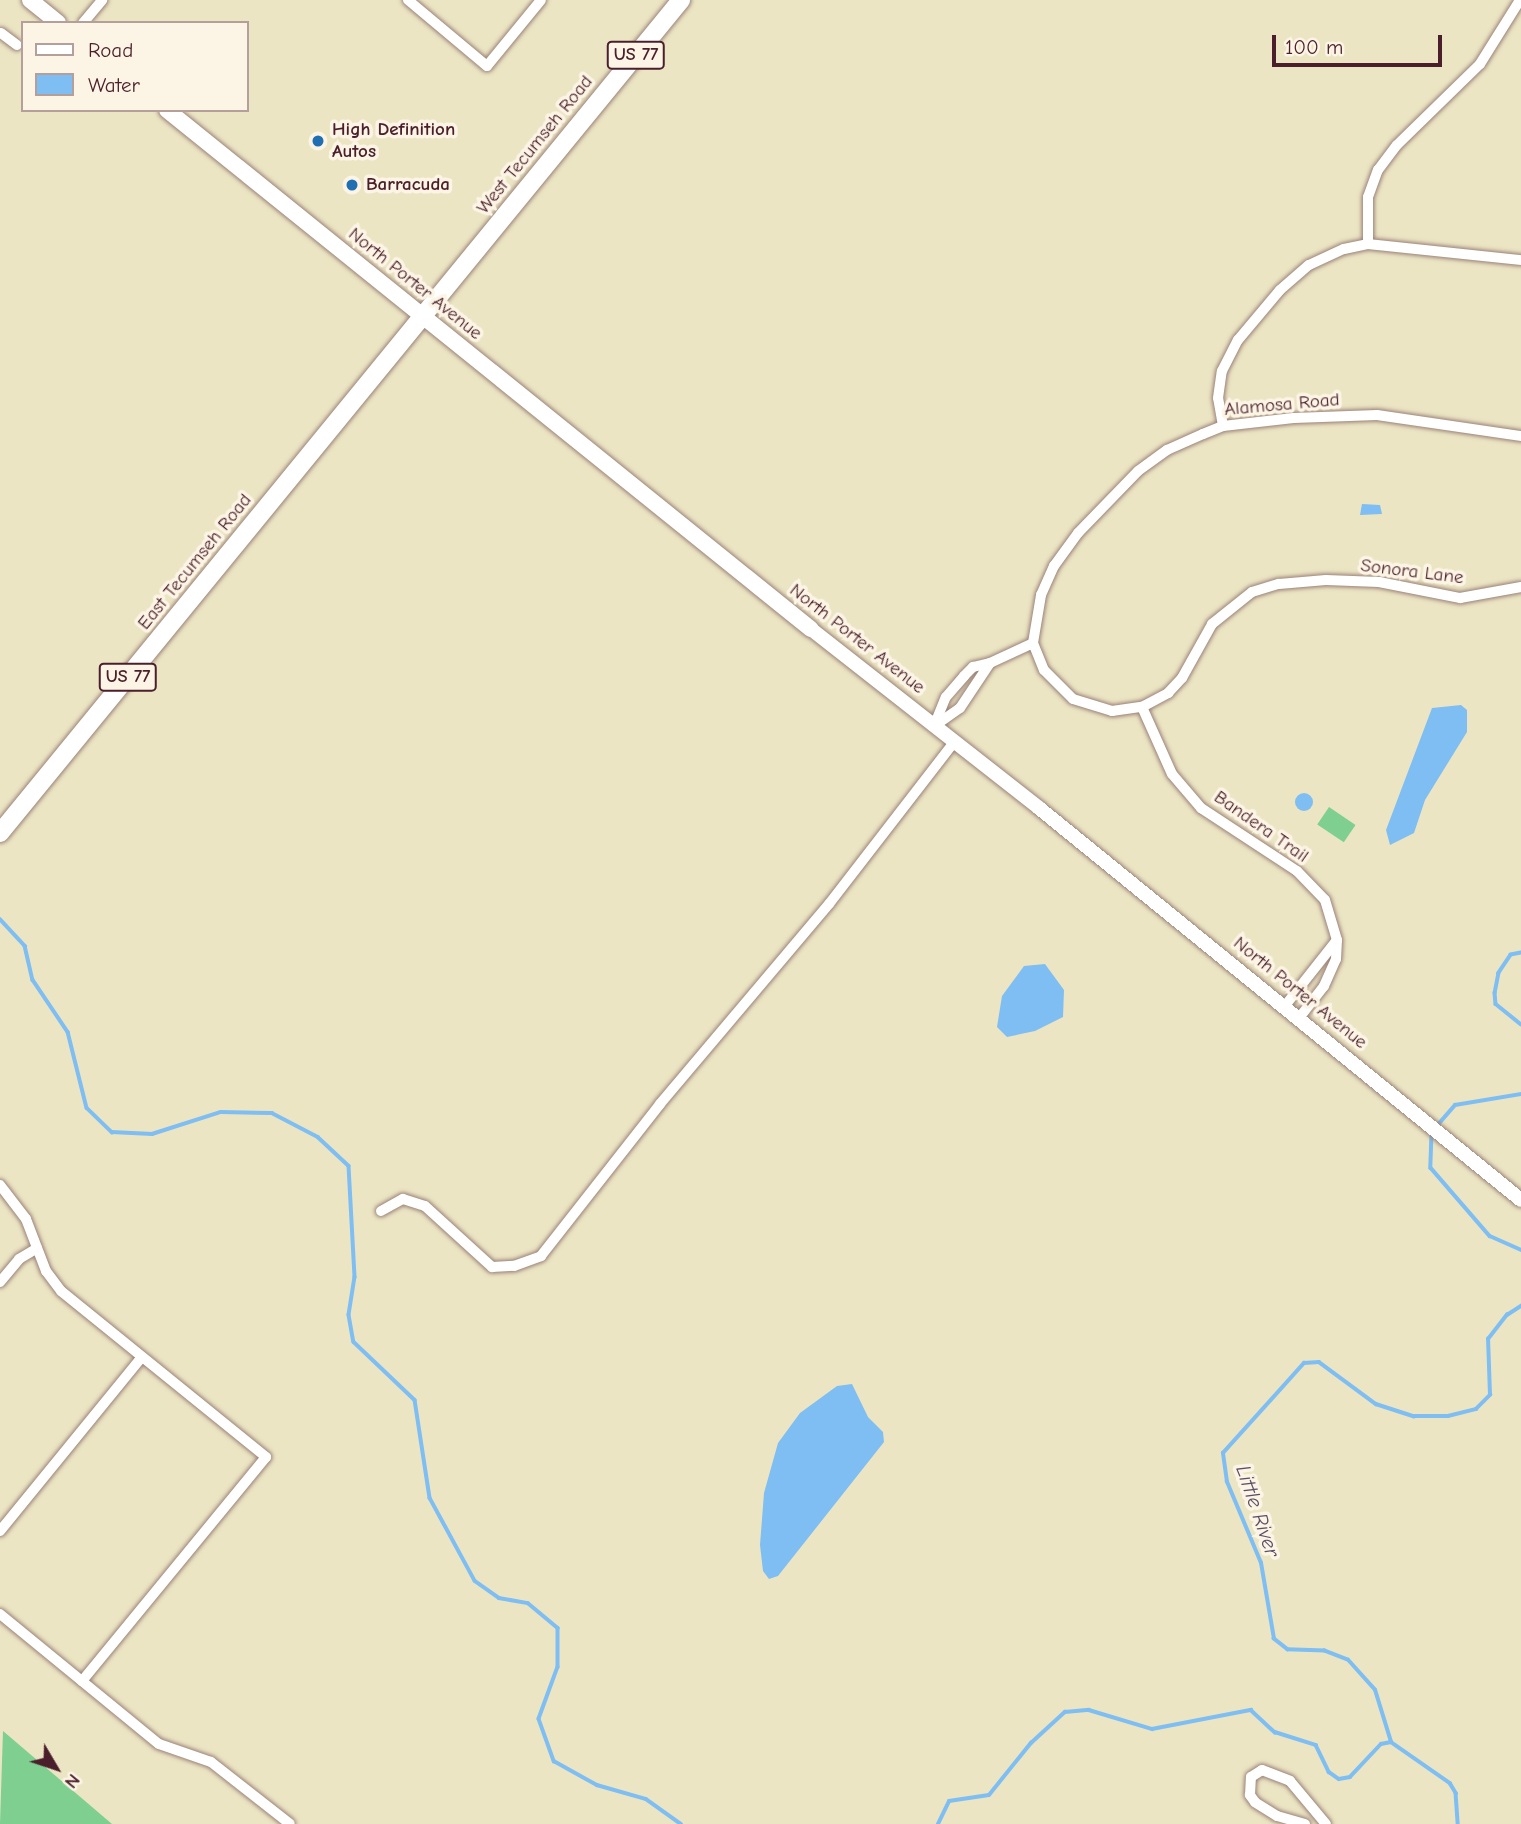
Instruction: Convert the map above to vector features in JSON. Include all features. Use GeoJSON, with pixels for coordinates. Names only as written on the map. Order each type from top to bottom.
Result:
{"type":"FeatureCollection","features":[{"type":"Feature","properties":{"kind":"main road"},"geometry":{"type":"LineString","coordinates":[[30,0],[56,21]]}},
{"type":"Feature","properties":{"kind":"main road","name":"West Tecumseh Road"},"geometry":{"type":"LineString","coordinates":[[422,316],[681,0]]}},
{"type":"Feature","properties":{"kind":"main road","name":"North Porter Avenue"},"geometry":{"type":"LineString","coordinates":[[169,112],[811,629]]}},
{"type":"Feature","properties":{"kind":"main road","name":"East Tecumseh Road"},"geometry":{"type":"LineString","coordinates":[[2,831],[422,316]]}},
{"type":"Feature","properties":{"kind":"street"},"geometry":{"type":"LineString","coordinates":[[85,21],[102,0]]}},
{"type":"Feature","properties":{"kind":"street"},"geometry":{"type":"LineString","coordinates":[[408,0],[487,66],[541,0]]}},
{"type":"Feature","properties":{"kind":"street"},"geometry":{"type":"LineString","coordinates":[[1367,244],[1368,197],[1378,170],[1397,145],[1480,64],[1520,0]]}},
{"type":"Feature","properties":{"kind":"street"},"geometry":{"type":"LineString","coordinates":[[1,33],[17,45]]}},
{"type":"Feature","properties":{"kind":"street"},"geometry":{"type":"LineString","coordinates":[[1223,426],[1218,398],[1222,371],[1258,313],[1310,265],[1344,249],[1367,244],[1521,260]]}},
{"type":"Feature","properties":{"kind":"street","name":"Alamosa Road"},"geometry":{"type":"LineString","coordinates":[[1033,643],[1041,595],[1054,566],[1078,533],[1138,471],[1167,450],[1223,426],[1377,415],[1521,436]]}},
{"type":"Feature","properties":{"kind":"street","name":"Sonora Lane"},"geometry":{"type":"LineString","coordinates":[[1142,707],[1168,693],[1182,678],[1212,624],[1252,592],[1279,584],[1326,580],[1379,582],[1460,598],[1521,587]]}},
{"type":"Feature","properties":{"kind":"street","name":"North Porter Avenue"},"geometry":{"type":"LineString","coordinates":[[811,629],[955,741],[1521,1200]]}},
{"type":"Feature","properties":{"kind":"street"},"geometry":{"type":"LineString","coordinates":[[934,726],[946,696],[973,667],[990,663],[1033,643],[1044,670],[1073,699],[1112,711],[1142,707]]}},
{"type":"Feature","properties":{"kind":"street"},"geometry":{"type":"LineString","coordinates":[[934,726],[960,708],[990,663]]}},
{"type":"Feature","properties":{"kind":"street","name":"Bandera Trail"},"geometry":{"type":"LineString","coordinates":[[1142,707],[1172,774],[1200,807],[1315,886],[1333,918],[1337,940],[1336,959],[1324,986],[1299,1018]]}},
{"type":"Feature","properties":{"kind":"street"},"geometry":{"type":"LineString","coordinates":[[381,1211],[402,1199],[425,1206],[492,1267],[514,1266],[541,1256],[660,1104],[829,904],[955,741]]}},
{"type":"Feature","properties":{"kind":"street"},"geometry":{"type":"LineString","coordinates":[[1284,1007],[1337,940]]}},
{"type":"Feature","properties":{"kind":"street"},"geometry":{"type":"LineString","coordinates":[[0,1185],[26,1219],[37,1248],[61,1290],[266,1458],[82,1681]]}},
{"type":"Feature","properties":{"kind":"street"},"geometry":{"type":"LineString","coordinates":[[0,1282],[19,1259],[37,1248]]}},
{"type":"Feature","properties":{"kind":"street"},"geometry":{"type":"LineString","coordinates":[[0,1531],[141,1358]]}},
{"type":"Feature","properties":{"kind":"street"},"geometry":{"type":"LineString","coordinates":[[0,1614],[159,1744],[211,1762],[290,1824]]}},
{"type":"Feature","properties":{"kind":"street"},"geometry":{"type":"LineString","coordinates":[[1306,1824],[1277,1816],[1255,1802],[1250,1795],[1251,1777],[1262,1770],[1290,1782],[1326,1824]]}},
{"type":"Feature","properties":{"kind":"green space"},"geometry":{"type":"Polygon","coordinates":[[[1329,807],[1356,825],[1344,842],[1317,824],[1329,807]]]}},
{"type":"Feature","properties":{"kind":"green space"},"geometry":{"type":"Polygon","coordinates":[[[3,1731],[112,1824],[0,1824],[3,1731]]]}},
{"type":"Feature","properties":{"kind":"water"},"geometry":{"type":"Polygon","coordinates":[[[1362,504],[1380,505],[1382,514],[1360,515],[1362,504]]]}},
{"type":"Feature","properties":{"kind":"water"},"geometry":{"type":"Polygon","coordinates":[[[1461,705],[1467,710],[1467,732],[1425,800],[1414,833],[1390,845],[1386,830],[1432,708],[1461,705]]]}},
{"type":"Feature","properties":{"kind":"water"},"geometry":{"type":"Polygon","coordinates":[[[1304,793],[1310,796],[1313,802],[1310,808],[1304,811],[1298,808],[1295,802],[1298,796],[1304,793]]]}},
{"type":"Feature","properties":{"kind":"water"},"geometry":{"type":"Polygon","coordinates":[[[1045,964],[1064,990],[1063,1017],[1035,1031],[1007,1037],[997,1027],[1002,996],[1024,966],[1045,964]]]}},
{"type":"Feature","properties":{"kind":"water"},"geometry":{"type":"Polygon","coordinates":[[[852,1384],[868,1417],[883,1432],[884,1442],[778,1576],[769,1579],[763,1571],[760,1545],[764,1493],[778,1443],[800,1413],[837,1386],[852,1384]]]}},
{"type":"Feature","properties":{"kind":"waterway"},"geometry":{"type":"LineString","coordinates":[[0,919],[25,946],[33,980],[68,1032],[87,1108],[112,1132],[152,1134],[221,1112],[272,1113],[318,1137],[349,1166],[355,1277],[349,1315],[354,1342],[415,1400],[430,1498],[475,1581],[499,1598],[528,1603],[558,1628],[558,1667],[539,1719],[554,1761],[597,1785],[646,1799],[681,1824]]}},
{"type":"Feature","properties":{"kind":"waterway","name":"Little River"},"geometry":{"type":"LineString","coordinates":[[1521,953],[1511,955],[1499,973],[1495,993],[1496,1004],[1521,1024]]}},
{"type":"Feature","properties":{"kind":"waterway","name":"Little River"},"geometry":{"type":"LineString","coordinates":[[1436,1127],[1455,1105],[1521,1094]]}},
{"type":"Feature","properties":{"kind":"waterway","name":"Little River"},"geometry":{"type":"LineString","coordinates":[[1432,1133],[1431,1168],[1490,1236],[1521,1250]]}},
{"type":"Feature","properties":{"kind":"waterway","name":"Little River"},"geometry":{"type":"LineString","coordinates":[[1391,1742],[1375,1690],[1348,1660],[1325,1651],[1288,1650],[1274,1639],[1261,1563],[1227,1482],[1223,1453],[1304,1363],[1319,1362],[1376,1404],[1414,1416],[1448,1416],[1476,1409],[1490,1395],[1488,1339],[1507,1315],[1521,1306]]}},
{"type":"Feature","properties":{"kind":"waterway"},"geometry":{"type":"LineString","coordinates":[[938,1824],[949,1801],[989,1795],[1031,1743],[1065,1712],[1089,1710],[1152,1729],[1251,1710],[1275,1732],[1316,1745],[1329,1772],[1339,1779],[1350,1777],[1381,1744],[1391,1742]]}},
{"type":"Feature","properties":{"kind":"waterway","name":"Little River"},"geometry":{"type":"LineString","coordinates":[[1391,1742],[1450,1783],[1456,1793],[1458,1824]]}},
{"type":"Feature","properties":{"kind":"place","name":"High Definition Autos"},"geometry":{"type":"Point","coordinates":[318,141]}},
{"type":"Feature","properties":{"kind":"place","name":"Barracuda"},"geometry":{"type":"Point","coordinates":[352,185]}}]}
